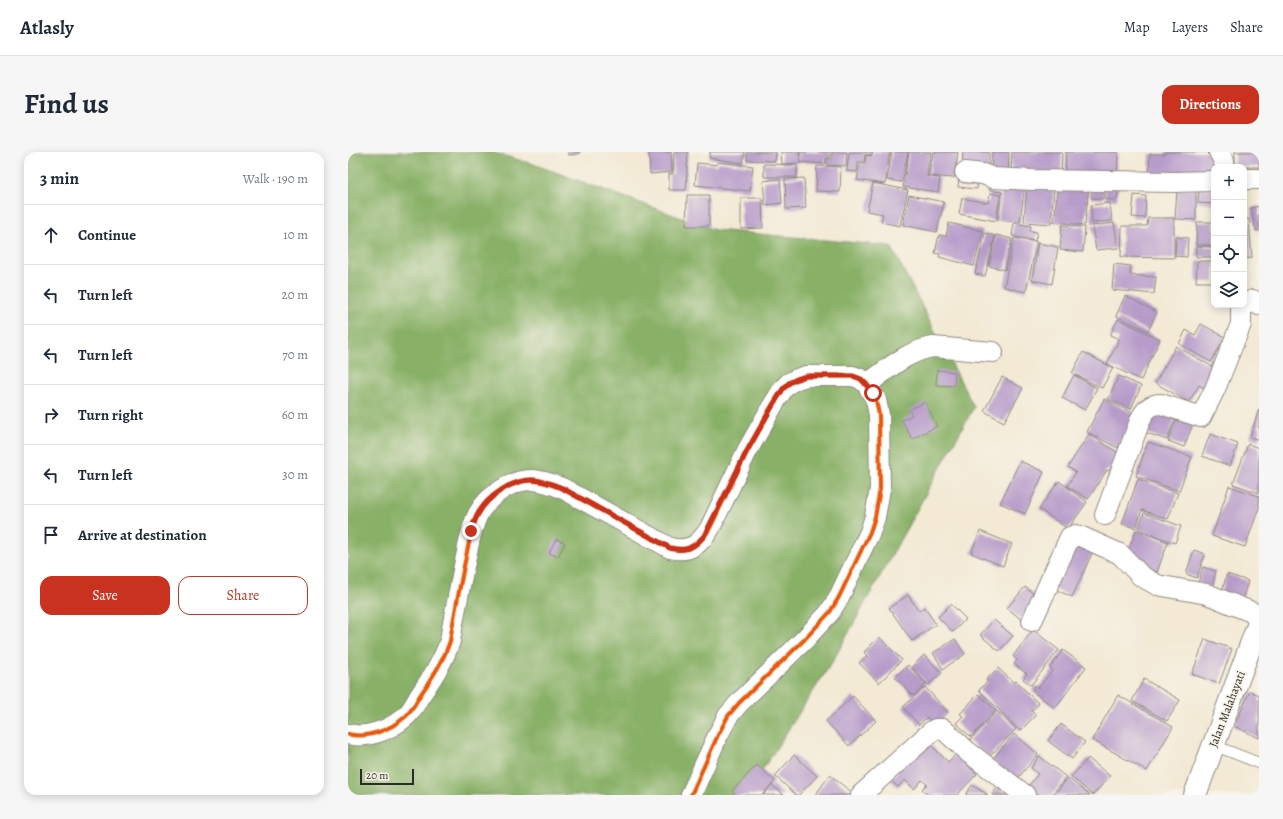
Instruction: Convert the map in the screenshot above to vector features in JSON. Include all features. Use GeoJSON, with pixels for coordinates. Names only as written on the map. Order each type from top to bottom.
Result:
{"type":"FeatureCollection","features":[{"type":"Feature","properties":{"kind":"main road","name":"Jalan Malahayati"},"geometry":{"type":"LineString","coordinates":[[1195,795],[1259,623]]}},
{"type":"Feature","properties":{"kind":"street"},"geometry":{"type":"LineString","coordinates":[[1219,152],[1224,164]]}},
{"type":"Feature","properties":{"kind":"street"},"geometry":{"type":"LineString","coordinates":[[965,172],[983,174],[993,178],[1034,180],[1211,181]]}},
{"type":"Feature","properties":{"kind":"street"},"geometry":{"type":"LineString","coordinates":[[1247,179],[1259,179]]}},
{"type":"Feature","properties":{"kind":"street"},"geometry":{"type":"LineString","coordinates":[[1105,515],[1141,418],[1146,410],[1155,404],[1161,404],[1201,417],[1215,389],[1241,324],[1242,310],[1246,303],[1253,300],[1259,305]]}},
{"type":"Feature","properties":{"kind":"street"},"geometry":{"type":"LineString","coordinates":[[867,384],[907,355],[924,348],[932,347],[993,352]]}},
{"type":"Feature","properties":{"kind":"street"},"geometry":{"type":"LineString","coordinates":[[348,734],[366,735],[394,726],[406,716],[436,671],[450,641],[471,531],[479,513],[489,500],[503,490],[516,483],[532,480],[547,482],[562,488],[670,548],[679,550],[688,549],[697,544],[710,528],[747,451],[783,389],[797,379],[806,376],[853,376],[861,379],[867,384],[876,400],[879,415],[880,489],[877,510],[870,532],[830,612],[809,635],[739,703],[728,716],[691,795]]}},
{"type":"Feature","properties":{"kind":"street"},"geometry":{"type":"LineString","coordinates":[[1032,621],[1070,537],[1075,535],[1120,554],[1141,576],[1157,585],[1207,594],[1259,615]]}},
{"type":"Feature","properties":{"kind":"street"},"geometry":{"type":"LineString","coordinates":[[861,795],[932,731],[939,728],[943,729],[968,752],[1025,795]]}},
{"type":"Feature","properties":{"kind":"lane"},"geometry":{"type":"LineString","coordinates":[[1213,745],[1259,763]]}},
{"type":"Feature","properties":{"kind":"green space"},"geometry":{"type":"Polygon","coordinates":[[[348,152],[491,152],[533,164],[715,230],[891,246],[974,407],[834,659],[746,795],[348,795],[348,152]]]}},
{"type":"Feature","properties":{"kind":"building"},"geometry":{"type":"Polygon","coordinates":[[[568,152],[580,152],[580,153],[569,155],[568,152]]]}},
{"type":"Feature","properties":{"kind":"building"},"geometry":{"type":"Polygon","coordinates":[[[649,152],[671,152],[672,172],[650,174],[649,152]]]}},
{"type":"Feature","properties":{"kind":"building"},"geometry":{"type":"Polygon","coordinates":[[[674,152],[688,152],[686,190],[669,190],[669,174],[673,174],[674,152]]]}},
{"type":"Feature","properties":{"kind":"building"},"geometry":{"type":"Polygon","coordinates":[[[710,152],[745,152],[743,163],[709,158],[710,152]]]}},
{"type":"Feature","properties":{"kind":"building"},"geometry":{"type":"Polygon","coordinates":[[[747,152],[776,152],[775,161],[747,160],[747,152]]]}},
{"type":"Feature","properties":{"kind":"building"},"geometry":{"type":"Polygon","coordinates":[[[781,152],[799,152],[800,163],[782,164],[781,152]]]}},
{"type":"Feature","properties":{"kind":"building"},"geometry":{"type":"Polygon","coordinates":[[[800,152],[830,152],[830,158],[826,158],[825,164],[800,162],[800,152]]]}},
{"type":"Feature","properties":{"kind":"building"},"geometry":{"type":"Polygon","coordinates":[[[832,152],[847,152],[846,166],[827,165],[827,159],[832,159],[832,152]]]}},
{"type":"Feature","properties":{"kind":"building"},"geometry":{"type":"Polygon","coordinates":[[[849,152],[871,152],[871,155],[865,155],[864,162],[858,162],[857,172],[847,171],[849,152]]]}},
{"type":"Feature","properties":{"kind":"building"},"geometry":{"type":"Polygon","coordinates":[[[873,152],[890,152],[885,184],[857,180],[860,164],[865,164],[866,155],[872,156],[873,152]]]}},
{"type":"Feature","properties":{"kind":"building"},"geometry":{"type":"Polygon","coordinates":[[[892,152],[908,152],[902,182],[887,180],[892,152]]]}},
{"type":"Feature","properties":{"kind":"building"},"geometry":{"type":"Polygon","coordinates":[[[909,152],[931,152],[927,176],[940,178],[938,192],[903,187],[909,152]]]}},
{"type":"Feature","properties":{"kind":"building"},"geometry":{"type":"Polygon","coordinates":[[[933,152],[958,152],[954,178],[929,176],[933,152]]]}},
{"type":"Feature","properties":{"kind":"building"},"geometry":{"type":"Polygon","coordinates":[[[963,152],[989,152],[989,170],[962,170],[963,152]]]}},
{"type":"Feature","properties":{"kind":"building"},"geometry":{"type":"Polygon","coordinates":[[[992,152],[1009,152],[1008,176],[991,175],[992,152]]]}},
{"type":"Feature","properties":{"kind":"building"},"geometry":{"type":"Polygon","coordinates":[[[1012,152],[1062,152],[1061,175],[1011,173],[1012,152]]]}},
{"type":"Feature","properties":{"kind":"building"},"geometry":{"type":"Polygon","coordinates":[[[1066,152],[1118,152],[1117,177],[1065,174],[1066,152]]]}},
{"type":"Feature","properties":{"kind":"building"},"geometry":{"type":"Polygon","coordinates":[[[1165,152],[1217,152],[1216,164],[1211,164],[1211,176],[1149,174],[1150,154],[1165,154],[1165,152]]]}},
{"type":"Feature","properties":{"kind":"building"},"geometry":{"type":"Polygon","coordinates":[[[1235,152],[1259,152],[1259,167],[1247,167],[1247,164],[1235,164],[1235,152]]]}},
{"type":"Feature","properties":{"kind":"building"},"geometry":{"type":"Polygon","coordinates":[[[717,162],[753,166],[750,191],[695,185],[697,163],[717,165],[717,162]]]}},
{"type":"Feature","properties":{"kind":"building"},"geometry":{"type":"Polygon","coordinates":[[[764,164],[797,165],[797,177],[764,177],[764,164]]]}},
{"type":"Feature","properties":{"kind":"building"},"geometry":{"type":"Polygon","coordinates":[[[817,166],[841,167],[840,192],[816,191],[817,166]]]}},
{"type":"Feature","properties":{"kind":"building"},"geometry":{"type":"Polygon","coordinates":[[[959,173],[978,174],[977,189],[958,187],[959,173]]]}},
{"type":"Feature","properties":{"kind":"building"},"geometry":{"type":"Polygon","coordinates":[[[804,178],[806,208],[786,209],[785,179],[804,178]]]}},
{"type":"Feature","properties":{"kind":"building"},"geometry":{"type":"Polygon","coordinates":[[[780,179],[782,203],[765,205],[763,181],[780,179]]]}},
{"type":"Feature","properties":{"kind":"building"},"geometry":{"type":"Polygon","coordinates":[[[990,180],[1025,184],[1020,222],[998,220],[1002,192],[989,190],[990,180]]]}},
{"type":"Feature","properties":{"kind":"building"},"geometry":{"type":"Polygon","coordinates":[[[1058,182],[1089,185],[1085,225],[1054,222],[1058,182]]]}},
{"type":"Feature","properties":{"kind":"building"},"geometry":{"type":"Polygon","coordinates":[[[1093,182],[1104,183],[1103,199],[1091,198],[1093,182]]]}},
{"type":"Feature","properties":{"kind":"building"},"geometry":{"type":"Polygon","coordinates":[[[873,183],[908,190],[900,226],[881,222],[883,214],[867,211],[873,183]]]}},
{"type":"Feature","properties":{"kind":"building"},"geometry":{"type":"Polygon","coordinates":[[[1027,183],[1054,185],[1051,224],[1024,222],[1027,183]]]}},
{"type":"Feature","properties":{"kind":"building"},"geometry":{"type":"Polygon","coordinates":[[[1106,183],[1119,185],[1117,200],[1105,199],[1106,183]]]}},
{"type":"Feature","properties":{"kind":"building"},"geometry":{"type":"Polygon","coordinates":[[[1199,188],[1211,189],[1211,204],[1198,203],[1199,188]]]}},
{"type":"Feature","properties":{"kind":"building"},"geometry":{"type":"Polygon","coordinates":[[[1177,189],[1196,190],[1196,220],[1175,219],[1177,189]]]}},
{"type":"Feature","properties":{"kind":"building"},"geometry":{"type":"Polygon","coordinates":[[[990,193],[1000,195],[996,221],[959,214],[962,198],[988,203],[990,193]]]}},
{"type":"Feature","properties":{"kind":"building"},"geometry":{"type":"Polygon","coordinates":[[[687,195],[709,195],[709,226],[686,226],[687,195]]]}},
{"type":"Feature","properties":{"kind":"building"},"geometry":{"type":"Polygon","coordinates":[[[909,195],[944,202],[937,232],[903,225],[909,195]]]}},
{"type":"Feature","properties":{"kind":"building"},"geometry":{"type":"Polygon","coordinates":[[[1134,195],[1146,196],[1145,218],[1132,217],[1134,195]]]}},
{"type":"Feature","properties":{"kind":"building"},"geometry":{"type":"Polygon","coordinates":[[[741,198],[762,198],[763,228],[741,229],[741,198]]]}},
{"type":"Feature","properties":{"kind":"building"},"geometry":{"type":"Polygon","coordinates":[[[1110,203],[1112,221],[1092,223],[1091,205],[1110,203]]]}},
{"type":"Feature","properties":{"kind":"building"},"geometry":{"type":"Polygon","coordinates":[[[1259,206],[1259,230],[1256,231],[1251,208],[1259,206]]]}},
{"type":"Feature","properties":{"kind":"building"},"geometry":{"type":"Polygon","coordinates":[[[1148,218],[1174,218],[1174,258],[1121,257],[1122,226],[1147,226],[1148,218]]]}},
{"type":"Feature","properties":{"kind":"building"},"geometry":{"type":"Polygon","coordinates":[[[1247,219],[1249,219],[1252,258],[1247,259],[1247,219]]]}},
{"type":"Feature","properties":{"kind":"building"},"geometry":{"type":"Polygon","coordinates":[[[1197,222],[1211,222],[1211,245],[1196,245],[1197,222]]]}},
{"type":"Feature","properties":{"kind":"building"},"geometry":{"type":"Polygon","coordinates":[[[949,223],[983,231],[974,266],[939,257],[940,254],[935,253],[939,235],[946,236],[949,223]]]}},
{"type":"Feature","properties":{"kind":"building"},"geometry":{"type":"Polygon","coordinates":[[[1014,223],[1031,226],[1030,231],[1037,232],[1035,241],[1012,236],[1014,223]]]}},
{"type":"Feature","properties":{"kind":"building"},"geometry":{"type":"Polygon","coordinates":[[[1114,223],[1118,248],[1096,250],[1092,226],[1114,223]]]}},
{"type":"Feature","properties":{"kind":"building"},"geometry":{"type":"Polygon","coordinates":[[[1062,225],[1085,227],[1083,252],[1060,250],[1062,225]]]}},
{"type":"Feature","properties":{"kind":"building"},"geometry":{"type":"Polygon","coordinates":[[[985,233],[995,236],[985,276],[975,274],[985,233]]]}},
{"type":"Feature","properties":{"kind":"building"},"geometry":{"type":"Polygon","coordinates":[[[996,235],[1012,239],[1005,270],[989,266],[996,235]]]}},
{"type":"Feature","properties":{"kind":"building"},"geometry":{"type":"Polygon","coordinates":[[[1176,237],[1188,238],[1187,257],[1175,256],[1176,237]]]}},
{"type":"Feature","properties":{"kind":"building"},"geometry":{"type":"Polygon","coordinates":[[[1014,238],[1037,242],[1026,292],[1004,287],[1014,238]]]}},
{"type":"Feature","properties":{"kind":"building"},"geometry":{"type":"Polygon","coordinates":[[[1038,243],[1058,247],[1052,284],[1032,280],[1038,243]]]}},
{"type":"Feature","properties":{"kind":"building"},"geometry":{"type":"Polygon","coordinates":[[[1196,246],[1211,247],[1211,257],[1196,257],[1196,246]]]}},
{"type":"Feature","properties":{"kind":"building"},"geometry":{"type":"Polygon","coordinates":[[[1197,261],[1211,261],[1211,282],[1196,282],[1197,261]]]}},
{"type":"Feature","properties":{"kind":"building"},"geometry":{"type":"Polygon","coordinates":[[[1114,264],[1131,266],[1130,275],[1156,277],[1154,294],[1112,290],[1114,264]]]}},
{"type":"Feature","properties":{"kind":"building"},"geometry":{"type":"Polygon","coordinates":[[[1125,296],[1157,312],[1148,331],[1116,316],[1125,296]]]}},
{"type":"Feature","properties":{"kind":"building"},"geometry":{"type":"Polygon","coordinates":[[[1118,319],[1160,339],[1141,380],[1107,364],[1119,339],[1110,335],[1118,319]]]}},
{"type":"Feature","properties":{"kind":"building"},"geometry":{"type":"Polygon","coordinates":[[[1201,324],[1225,337],[1211,362],[1179,344],[1186,330],[1195,335],[1201,324]]]}},
{"type":"Feature","properties":{"kind":"building"},"geometry":{"type":"Polygon","coordinates":[[[1176,346],[1218,370],[1207,390],[1199,385],[1189,402],[1155,383],[1176,346]]]}},
{"type":"Feature","properties":{"kind":"building"},"geometry":{"type":"Polygon","coordinates":[[[1083,352],[1113,368],[1102,388],[1072,373],[1083,352]]]}},
{"type":"Feature","properties":{"kind":"building"},"geometry":{"type":"Polygon","coordinates":[[[937,370],[955,372],[954,386],[936,385],[937,370]]]}},
{"type":"Feature","properties":{"kind":"building"},"geometry":{"type":"Polygon","coordinates":[[[1074,375],[1097,388],[1085,410],[1062,398],[1074,375]]]}},
{"type":"Feature","properties":{"kind":"building"},"geometry":{"type":"Polygon","coordinates":[[[1119,376],[1141,386],[1131,409],[1108,399],[1119,376]]]}},
{"type":"Feature","properties":{"kind":"building"},"geometry":{"type":"Polygon","coordinates":[[[1002,377],[1023,388],[1004,422],[984,411],[1002,377]]]}},
{"type":"Feature","properties":{"kind":"building"},"geometry":{"type":"Polygon","coordinates":[[[1104,399],[1135,414],[1118,448],[1087,432],[1104,399]]]}},
{"type":"Feature","properties":{"kind":"building"},"geometry":{"type":"Polygon","coordinates":[[[925,402],[937,426],[912,439],[902,420],[912,415],[909,410],[925,402]]]}},
{"type":"Feature","properties":{"kind":"building"},"geometry":{"type":"Polygon","coordinates":[[[1153,407],[1176,416],[1167,440],[1144,432],[1153,407]]]}},
{"type":"Feature","properties":{"kind":"building"},"geometry":{"type":"Polygon","coordinates":[[[1259,409],[1259,440],[1250,437],[1259,409]]]}},
{"type":"Feature","properties":{"kind":"building"},"geometry":{"type":"Polygon","coordinates":[[[1178,415],[1194,421],[1184,447],[1168,441],[1178,415]]]}},
{"type":"Feature","properties":{"kind":"building"},"geometry":{"type":"Polygon","coordinates":[[[1089,434],[1120,454],[1109,471],[1107,470],[1088,499],[1067,486],[1076,472],[1068,467],[1089,434]]]}},
{"type":"Feature","properties":{"kind":"building"},"geometry":{"type":"Polygon","coordinates":[[[1210,434],[1238,444],[1230,466],[1202,456],[1210,434]]]}},
{"type":"Feature","properties":{"kind":"building"},"geometry":{"type":"Polygon","coordinates":[[[1148,442],[1192,457],[1179,491],[1136,476],[1148,442]]]}},
{"type":"Feature","properties":{"kind":"building"},"geometry":{"type":"Polygon","coordinates":[[[1248,444],[1259,448],[1259,493],[1233,484],[1248,444]]]}},
{"type":"Feature","properties":{"kind":"building"},"geometry":{"type":"Polygon","coordinates":[[[1020,461],[1044,472],[1025,514],[1000,503],[1020,461]]]}},
{"type":"Feature","properties":{"kind":"building"},"geometry":{"type":"Polygon","coordinates":[[[1138,479],[1178,493],[1168,519],[1142,510],[1136,528],[1122,524],[1138,479]]]}},
{"type":"Feature","properties":{"kind":"building"},"geometry":{"type":"Polygon","coordinates":[[[1059,481],[1087,502],[1068,529],[1039,509],[1059,481]]]}},
{"type":"Feature","properties":{"kind":"building"},"geometry":{"type":"Polygon","coordinates":[[[1229,486],[1259,496],[1259,508],[1245,547],[1212,536],[1229,486]]]}},
{"type":"Feature","properties":{"kind":"building"},"geometry":{"type":"Polygon","coordinates":[[[1144,513],[1181,526],[1175,543],[1138,529],[1144,513]]]}},
{"type":"Feature","properties":{"kind":"building"},"geometry":{"type":"Polygon","coordinates":[[[1136,530],[1168,542],[1157,572],[1131,562],[1126,556],[1136,530]]]}},
{"type":"Feature","properties":{"kind":"building"},"geometry":{"type":"Polygon","coordinates":[[[980,531],[1012,544],[1003,566],[971,553],[980,531]]]}},
{"type":"Feature","properties":{"kind":"building"},"geometry":{"type":"Polygon","coordinates":[[[556,539],[565,543],[558,557],[549,553],[556,539]]]}},
{"type":"Feature","properties":{"kind":"building"},"geometry":{"type":"Polygon","coordinates":[[[1075,541],[1094,549],[1072,597],[1050,587],[1075,541]]]}},
{"type":"Feature","properties":{"kind":"building"},"geometry":{"type":"Polygon","coordinates":[[[1194,550],[1205,554],[1197,578],[1186,574],[1194,550]]]}},
{"type":"Feature","properties":{"kind":"building"},"geometry":{"type":"Polygon","coordinates":[[[1203,567],[1216,571],[1212,587],[1198,583],[1203,567]]]}},
{"type":"Feature","properties":{"kind":"building"},"geometry":{"type":"Polygon","coordinates":[[[1227,574],[1248,581],[1242,600],[1221,594],[1227,574]]]}},
{"type":"Feature","properties":{"kind":"building"},"geometry":{"type":"Polygon","coordinates":[[[1025,587],[1040,599],[1022,620],[1007,608],[1025,587]]]}},
{"type":"Feature","properties":{"kind":"building"},"geometry":{"type":"Polygon","coordinates":[[[908,595],[919,611],[924,607],[936,624],[912,641],[889,608],[908,595]]]}},
{"type":"Feature","properties":{"kind":"building"},"geometry":{"type":"Polygon","coordinates":[[[951,604],[966,619],[953,632],[938,617],[951,604]]]}},
{"type":"Feature","properties":{"kind":"building"},"geometry":{"type":"Polygon","coordinates":[[[994,620],[1013,636],[999,651],[980,635],[994,620]]]}},
{"type":"Feature","properties":{"kind":"building"},"geometry":{"type":"Polygon","coordinates":[[[1033,630],[1059,650],[1031,685],[1023,679],[1027,674],[1014,664],[1017,660],[1013,656],[1033,630]]]}},
{"type":"Feature","properties":{"kind":"building"},"geometry":{"type":"Polygon","coordinates":[[[879,637],[902,660],[879,683],[859,663],[867,656],[864,652],[879,637]]]}},
{"type":"Feature","properties":{"kind":"building"},"geometry":{"type":"Polygon","coordinates":[[[955,639],[965,654],[943,669],[933,653],[955,639]]]}},
{"type":"Feature","properties":{"kind":"building"},"geometry":{"type":"Polygon","coordinates":[[[1205,639],[1232,649],[1219,684],[1192,674],[1205,639]]]}},
{"type":"Feature","properties":{"kind":"building"},"geometry":{"type":"Polygon","coordinates":[[[1063,650],[1086,667],[1055,708],[1032,691],[1035,685],[1038,688],[1053,670],[1050,668],[1063,650]]]}},
{"type":"Feature","properties":{"kind":"building"},"geometry":{"type":"Polygon","coordinates":[[[924,655],[942,673],[928,685],[912,667],[924,655]]]}},
{"type":"Feature","properties":{"kind":"building"},"geometry":{"type":"Polygon","coordinates":[[[908,665],[926,684],[913,696],[895,677],[908,665]]]}},
{"type":"Feature","properties":{"kind":"building"},"geometry":{"type":"Polygon","coordinates":[[[998,668],[1014,683],[1016,681],[1039,704],[1031,711],[1036,715],[1020,731],[979,690],[988,681],[986,680],[998,668]]]}},
{"type":"Feature","properties":{"kind":"building"},"geometry":{"type":"Polygon","coordinates":[[[1144,679],[1180,700],[1167,721],[1132,701],[1144,679]]]}},
{"type":"Feature","properties":{"kind":"building"},"geometry":{"type":"Polygon","coordinates":[[[925,687],[948,712],[934,725],[927,717],[919,725],[903,707],[925,687]]]}},
{"type":"Feature","properties":{"kind":"building"},"geometry":{"type":"Polygon","coordinates":[[[1250,691],[1259,695],[1259,738],[1234,726],[1250,691]]]}},
{"type":"Feature","properties":{"kind":"building"},"geometry":{"type":"Polygon","coordinates":[[[978,694],[996,710],[971,737],[956,723],[963,716],[960,714],[978,694]]]}},
{"type":"Feature","properties":{"kind":"building"},"geometry":{"type":"Polygon","coordinates":[[[1118,695],[1173,727],[1147,771],[1092,740],[1118,695]]]}},
{"type":"Feature","properties":{"kind":"building"},"geometry":{"type":"Polygon","coordinates":[[[853,696],[876,721],[849,746],[826,721],[853,696]]]}},
{"type":"Feature","properties":{"kind":"building"},"geometry":{"type":"Polygon","coordinates":[[[997,711],[1016,729],[988,758],[969,741],[997,711]]]}},
{"type":"Feature","properties":{"kind":"building"},"geometry":{"type":"Polygon","coordinates":[[[1061,724],[1085,742],[1072,759],[1048,741],[1061,724]]]}},
{"type":"Feature","properties":{"kind":"building"},"geometry":{"type":"Polygon","coordinates":[[[1014,734],[1038,754],[1014,783],[992,760],[1014,734]]]}},
{"type":"Feature","properties":{"kind":"building"},"geometry":{"type":"Polygon","coordinates":[[[927,741],[948,762],[956,754],[977,774],[957,795],[928,795],[922,789],[927,784],[922,780],[914,789],[905,780],[898,787],[890,780],[927,741]]]}},
{"type":"Feature","properties":{"kind":"building"},"geometry":{"type":"Polygon","coordinates":[[[794,755],[817,776],[799,795],[796,795],[775,776],[794,755]]]}},
{"type":"Feature","properties":{"kind":"building"},"geometry":{"type":"Polygon","coordinates":[[[1039,756],[1066,777],[1052,795],[1035,795],[1026,789],[1038,774],[1031,768],[1039,756]]]}},
{"type":"Feature","properties":{"kind":"building"},"geometry":{"type":"Polygon","coordinates":[[[1088,758],[1110,776],[1093,795],[1071,777],[1088,758]]]}},
{"type":"Feature","properties":{"kind":"building"},"geometry":{"type":"Polygon","coordinates":[[[757,765],[775,781],[762,795],[736,795],[732,791],[757,765]]]}},
{"type":"Feature","properties":{"kind":"building"},"geometry":{"type":"Polygon","coordinates":[[[830,775],[855,795],[815,795],[830,775]]]}},
{"type":"Feature","properties":{"kind":"building"},"geometry":{"type":"Polygon","coordinates":[[[1068,778],[1090,795],[1054,795],[1068,778]]]}},
{"type":"Feature","properties":{"kind":"building"},"geometry":{"type":"Polygon","coordinates":[[[772,785],[784,795],[763,795],[772,785]]]}},
{"type":"Feature","properties":{"kind":"building"},"geometry":{"type":"Polygon","coordinates":[[[972,785],[988,795],[966,795],[972,785]]]}},
{"type":"Feature","properties":{"kind":"building"},"geometry":{"type":"Polygon","coordinates":[[[997,788],[1008,795],[992,795],[997,788]]]}},
{"type":"Feature","properties":{"kind":"cycle path"},"geometry":{"type":"LineString","coordinates":[[348,734],[370,734],[378,732],[399,722],[411,710],[432,677],[444,656],[450,641],[468,546],[475,520],[482,507],[501,490],[517,482],[525,480],[548,483],[562,488],[670,548],[689,548],[698,543],[710,528],[747,451],[773,405],[783,389],[789,383],[806,376],[853,376],[861,379],[867,384],[876,400],[879,415],[880,489],[875,517],[870,532],[839,597],[830,612],[804,640],[739,703],[728,716],[691,795]]}},
{"type":"Feature","properties":{"kind":"route"},"geometry":{"type":"LineString","coordinates":[[471,531],[479,513],[489,500],[516,483],[532,480],[547,482],[562,488],[670,548],[679,550],[688,549],[697,544],[710,528],[747,451],[773,405],[783,389],[789,383],[806,376],[853,376],[861,379],[867,384],[873,393]]}}]}
